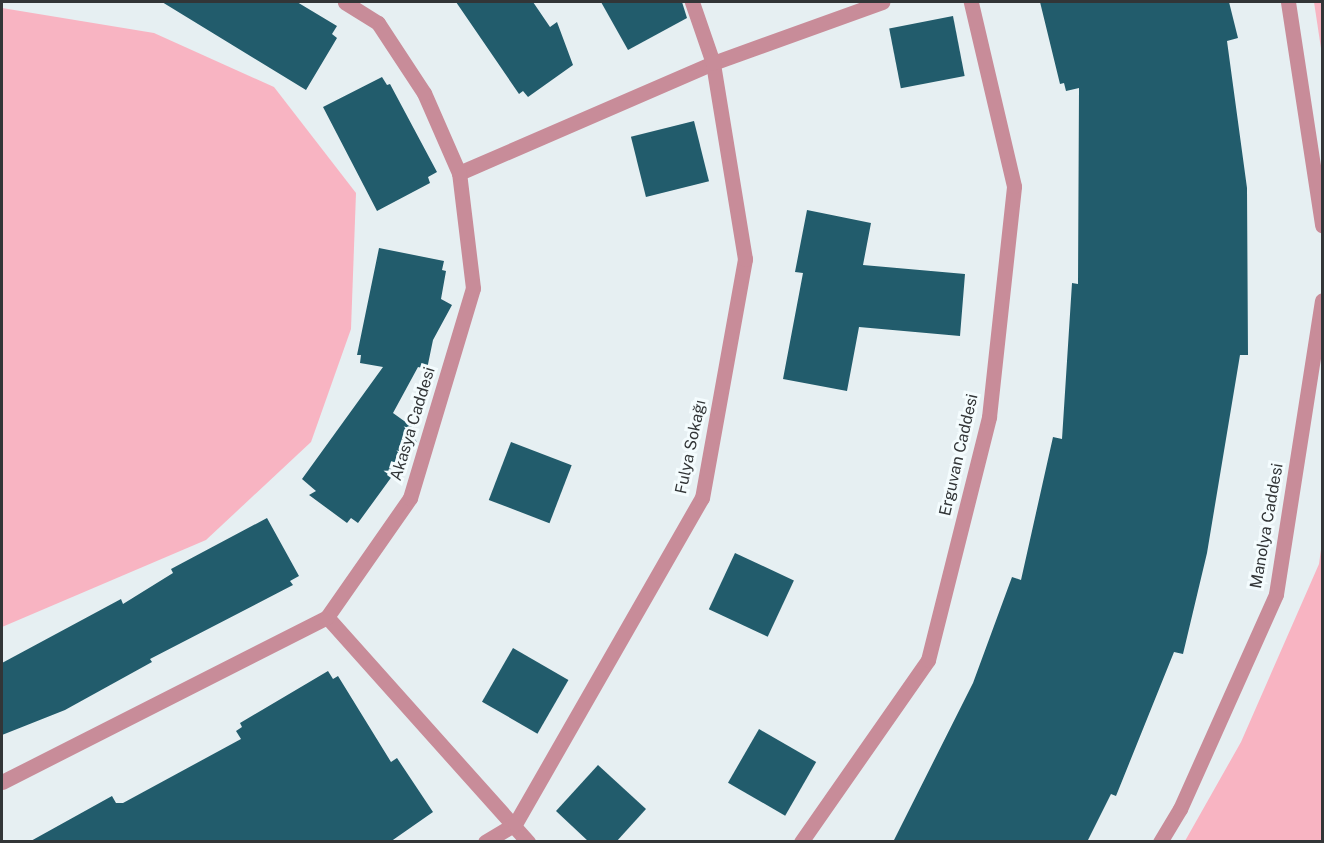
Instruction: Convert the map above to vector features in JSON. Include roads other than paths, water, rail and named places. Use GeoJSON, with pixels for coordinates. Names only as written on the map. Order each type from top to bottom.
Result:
{"type":"FeatureCollection","features":[{"type":"Feature","properties":{"kind":"street","name":"Akasya Caddesi"},"geometry":{"type":"LineString","coordinates":[[2,782],[327,616],[410,498],[473,288],[459,173],[423,93],[378,23],[345,2]]}},
{"type":"Feature","properties":{"kind":"street","name":"Fulya Sokağı"},"geometry":{"type":"LineString","coordinates":[[485,842],[515,824],[702,498],[745,259],[713,63],[692,2]]}},
{"type":"Feature","properties":{"kind":"street"},"geometry":{"type":"LineString","coordinates":[[459,173],[713,63],[882,2]]}},
{"type":"Feature","properties":{"kind":"street","name":"Erguvan Caddesi"},"geometry":{"type":"LineString","coordinates":[[801,842],[928,660],[989,417],[1014,186],[971,2]]}},
{"type":"Feature","properties":{"kind":"street"},"geometry":{"type":"LineString","coordinates":[[1288,2],[1323,225]]}},
{"type":"Feature","properties":{"kind":"street","name":"Manolya Caddesi"},"geometry":{"type":"LineString","coordinates":[[1160,842],[1180,809],[1276,594],[1323,300]]}},
{"type":"Feature","properties":{"kind":"street"},"geometry":{"type":"LineString","coordinates":[[327,616],[515,824],[528,842]]}}]}
